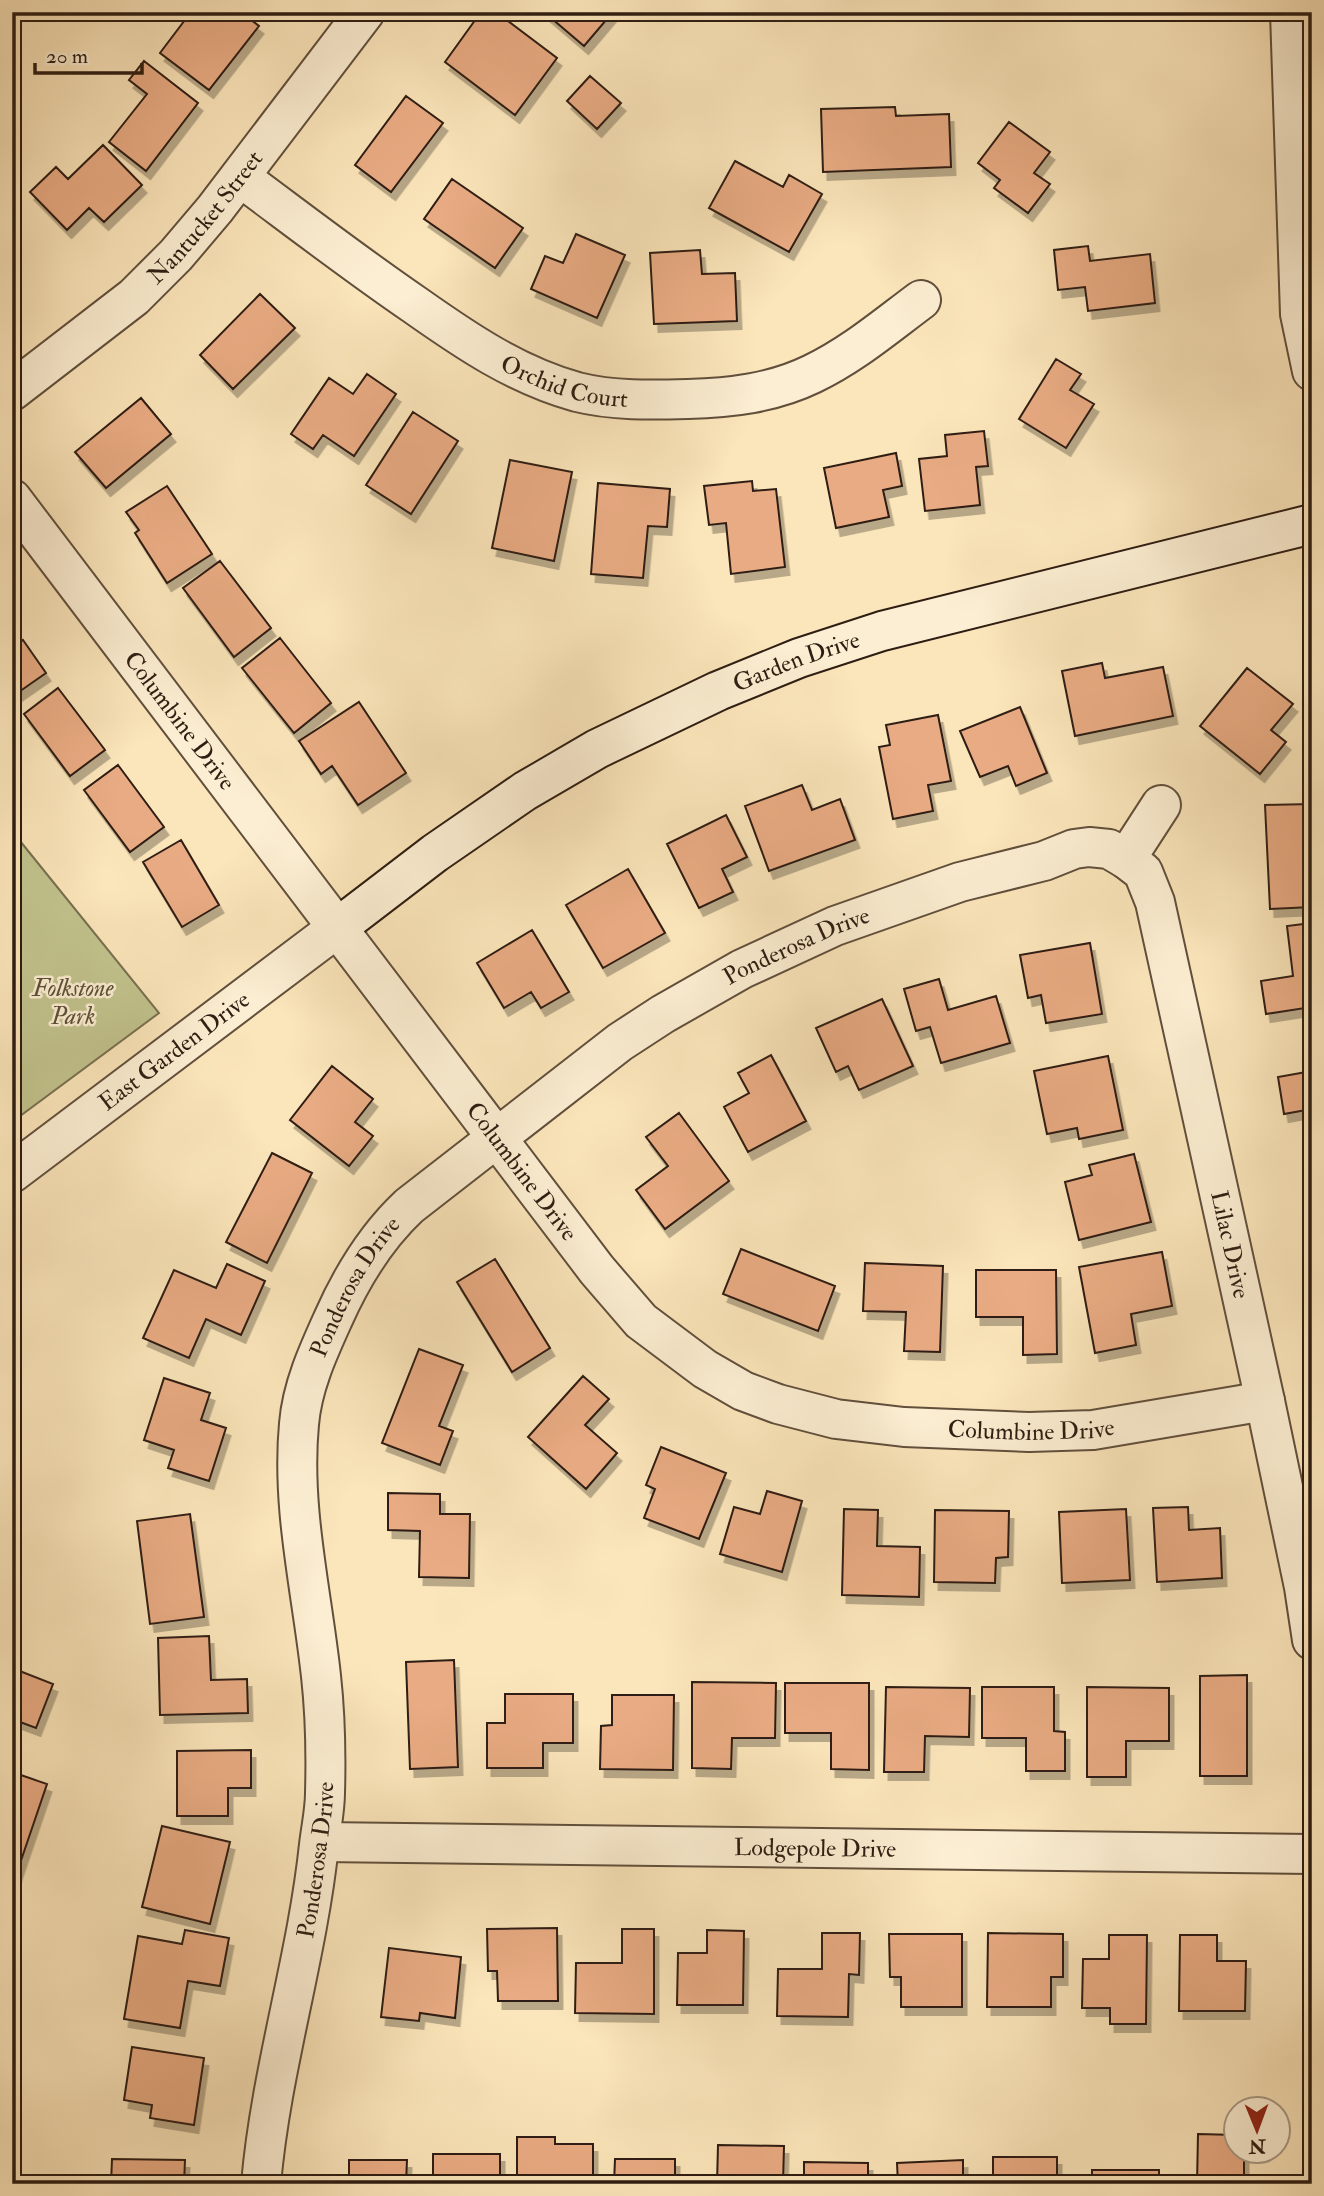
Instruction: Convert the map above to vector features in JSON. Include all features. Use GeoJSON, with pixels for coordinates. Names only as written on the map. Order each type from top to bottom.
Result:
{"type":"FeatureCollection","features":[{"type":"Feature","properties":{"kind":"street","name":"Nantucket Street"},"geometry":{"type":"LineString","coordinates":[[12,391],[134,297],[176,256],[240,177],[365,12]]}},
{"type":"Feature","properties":{"kind":"street"},"geometry":{"type":"LineString","coordinates":[[1290,12],[1304,235],[1300,314],[1312,371]]}},
{"type":"Feature","properties":{"kind":"street","name":"Orchid Court"},"geometry":{"type":"LineString","coordinates":[[240,177],[474,347],[503,363],[579,392],[646,400],[693,399],[717,398],[782,386],[842,359],[921,300]]}},
{"type":"Feature","properties":{"kind":"street","name":"Columbine Drive"},"geometry":{"type":"LineString","coordinates":[[12,499],[597,1270],[641,1321],[705,1369],[743,1391],[778,1404],[836,1419],[876,1424],[1029,1432],[1093,1430],[1265,1401]]}},
{"type":"Feature","properties":{"kind":"street","name":"Garden Drive"},"geometry":{"type":"LineString","coordinates":[[337,928],[435,853],[525,791],[597,749],[718,691],[799,658],[882,631],[1312,524]]}},
{"type":"Feature","properties":{"kind":"street"},"geometry":{"type":"LineString","coordinates":[[1126,859],[1161,805]]}},
{"type":"Feature","properties":{"kind":"street","name":"Ponderosa Drive"},"geometry":{"type":"LineString","coordinates":[[261,2184],[276,2071],[313,1902],[325,1793],[322,1678],[298,1510],[299,1423],[308,1379],[346,1288],[366,1256],[409,1206],[620,1042],[663,1014],[743,969],[835,926],[960,882],[1044,861],[1074,849],[1109,849],[1126,859]]}},
{"type":"Feature","properties":{"kind":"street","name":"Lilac Drive"},"geometry":{"type":"LineString","coordinates":[[1126,859],[1143,872],[1155,902],[1265,1401],[1304,1587],[1312,1640]]}},
{"type":"Feature","properties":{"kind":"street","name":"East Garden Drive"},"geometry":{"type":"LineString","coordinates":[[12,1173],[337,928]]}},
{"type":"Feature","properties":{"kind":"street","name":"Lodgepole Drive"},"geometry":{"type":"LineString","coordinates":[[320,1842],[1312,1854]]}},
{"type":"Feature","properties":{"kind":"green space","name":"Folkstone Park"},"geometry":{"type":"Polygon","coordinates":[[[12,831],[159,1013],[12,1122],[12,831]]]}},
{"type":"Feature","properties":{"kind":"building"},"geometry":{"type":"Polygon","coordinates":[[[191,12],[241,12],[259,26],[209,90],[160,53],[191,12]]]}},
{"type":"Feature","properties":{"kind":"building"},"geometry":{"type":"Polygon","coordinates":[[[481,12],[496,12],[557,58],[515,115],[445,62],[481,12]]]}},
{"type":"Feature","properties":{"kind":"building"},"geometry":{"type":"Polygon","coordinates":[[[544,12],[613,12],[584,46],[544,12]]]}},
{"type":"Feature","properties":{"kind":"building"},"geometry":{"type":"Polygon","coordinates":[[[144,61],[198,103],[146,171],[109,142],[147,94],[129,80],[144,61]]]}},
{"type":"Feature","properties":{"kind":"building"},"geometry":{"type":"Polygon","coordinates":[[[590,76],[621,103],[597,129],[567,101],[590,76]]]}},
{"type":"Feature","properties":{"kind":"building"},"geometry":{"type":"Polygon","coordinates":[[[406,96],[443,123],[391,192],[355,165],[406,96]]]}},
{"type":"Feature","properties":{"kind":"building"},"geometry":{"type":"Polygon","coordinates":[[[895,107],[896,116],[949,114],[951,167],[823,172],[821,109],[895,107]]]}},
{"type":"Feature","properties":{"kind":"building"},"geometry":{"type":"Polygon","coordinates":[[[1009,122],[1050,152],[1034,173],[1050,184],[1028,213],[994,188],[1000,180],[978,163],[1009,122]]]}},
{"type":"Feature","properties":{"kind":"building"},"geometry":{"type":"Polygon","coordinates":[[[103,145],[142,185],[104,222],[89,208],[67,230],[30,192],[56,167],[68,179],[103,145]]]}},
{"type":"Feature","properties":{"kind":"building"},"geometry":{"type":"Polygon","coordinates":[[[735,161],[783,187],[789,175],[822,194],[789,252],[709,208],[735,161]]]}},
{"type":"Feature","properties":{"kind":"building"},"geometry":{"type":"Polygon","coordinates":[[[452,179],[523,228],[495,268],[424,219],[452,179]]]}},
{"type":"Feature","properties":{"kind":"building"},"geometry":{"type":"Polygon","coordinates":[[[576,234],[625,255],[597,318],[531,289],[545,256],[563,263],[576,234]]]}},
{"type":"Feature","properties":{"kind":"building"},"geometry":{"type":"Polygon","coordinates":[[[1088,246],[1090,261],[1150,254],[1155,303],[1088,311],[1085,287],[1058,290],[1054,250],[1088,246]]]}},
{"type":"Feature","properties":{"kind":"building"},"geometry":{"type":"Polygon","coordinates":[[[700,250],[702,274],[735,273],[737,321],[654,324],[650,253],[700,250]]]}},
{"type":"Feature","properties":{"kind":"building"},"geometry":{"type":"Polygon","coordinates":[[[260,294],[295,328],[233,389],[200,355],[260,294]]]}},
{"type":"Feature","properties":{"kind":"building"},"geometry":{"type":"Polygon","coordinates":[[[1056,359],[1081,374],[1070,390],[1094,404],[1066,448],[1019,419],[1056,359]]]}},
{"type":"Feature","properties":{"kind":"building"},"geometry":{"type":"Polygon","coordinates":[[[367,374],[396,394],[354,456],[323,435],[313,449],[291,434],[329,378],[353,394],[367,374]]]}},
{"type":"Feature","properties":{"kind":"building"},"geometry":{"type":"Polygon","coordinates":[[[141,398],[171,434],[106,488],[75,452],[141,398]]]}},
{"type":"Feature","properties":{"kind":"building"},"geometry":{"type":"Polygon","coordinates":[[[413,412],[458,441],[411,514],[366,485],[413,412]]]}},
{"type":"Feature","properties":{"kind":"building"},"geometry":{"type":"Polygon","coordinates":[[[984,431],[988,466],[976,467],[980,505],[925,511],[919,459],[947,456],[945,435],[984,431]]]}},
{"type":"Feature","properties":{"kind":"building"},"geometry":{"type":"Polygon","coordinates":[[[896,453],[902,486],[883,490],[889,517],[836,528],[824,468],[896,453]]]}},
{"type":"Feature","properties":{"kind":"building"},"geometry":{"type":"Polygon","coordinates":[[[510,460],[572,472],[554,561],[492,548],[510,460]]]}},
{"type":"Feature","properties":{"kind":"building"},"geometry":{"type":"Polygon","coordinates":[[[752,481],[753,491],[776,489],[785,567],[731,574],[726,523],[709,525],[704,486],[752,481]]]}},
{"type":"Feature","properties":{"kind":"building"},"geometry":{"type":"Polygon","coordinates":[[[598,483],[670,489],[667,527],[648,526],[643,578],[591,574],[598,483]]]}},
{"type":"Feature","properties":{"kind":"building"},"geometry":{"type":"Polygon","coordinates":[[[167,486],[212,554],[167,583],[135,533],[139,530],[126,512],[167,486]]]}},
{"type":"Feature","properties":{"kind":"building"},"geometry":{"type":"Polygon","coordinates":[[[220,561],[271,628],[234,657],[183,588],[220,561]]]}},
{"type":"Feature","properties":{"kind":"building"},"geometry":{"type":"Polygon","coordinates":[[[280,638],[331,703],[294,733],[242,668],[280,638]]]}},
{"type":"Feature","properties":{"kind":"building"},"geometry":{"type":"Polygon","coordinates":[[[23,640],[46,673],[16,694],[12,689],[12,648],[23,640]]]}},
{"type":"Feature","properties":{"kind":"building"},"geometry":{"type":"Polygon","coordinates":[[[1102,663],[1105,678],[1163,667],[1173,716],[1075,736],[1062,671],[1102,663]]]}},
{"type":"Feature","properties":{"kind":"building"},"geometry":{"type":"Polygon","coordinates":[[[1247,668],[1293,704],[1271,730],[1286,742],[1260,774],[1200,726],[1247,668]]]}},
{"type":"Feature","properties":{"kind":"building"},"geometry":{"type":"Polygon","coordinates":[[[58,688],[105,750],[70,776],[24,714],[58,688]]]}},
{"type":"Feature","properties":{"kind":"building"},"geometry":{"type":"Polygon","coordinates":[[[359,702],[406,773],[358,805],[332,766],[321,774],[299,741],[359,702]]]}},
{"type":"Feature","properties":{"kind":"building"},"geometry":{"type":"Polygon","coordinates":[[[1020,707],[1047,773],[1016,786],[1008,766],[980,777],[960,731],[1020,707]]]}},
{"type":"Feature","properties":{"kind":"building"},"geometry":{"type":"Polygon","coordinates":[[[938,715],[951,781],[928,785],[933,811],[893,819],[879,747],[890,745],[886,725],[938,715]]]}},
{"type":"Feature","properties":{"kind":"building"},"geometry":{"type":"Polygon","coordinates":[[[118,765],[164,827],[130,852],[84,790],[118,765]]]}},
{"type":"Feature","properties":{"kind":"building"},"geometry":{"type":"Polygon","coordinates":[[[802,785],[812,810],[840,799],[855,840],[769,871],[745,806],[802,785]]]}},
{"type":"Feature","properties":{"kind":"building"},"geometry":{"type":"Polygon","coordinates":[[[1312,804],[1312,907],[1270,909],[1265,805],[1312,804]]]}},
{"type":"Feature","properties":{"kind":"building"},"geometry":{"type":"Polygon","coordinates":[[[726,815],[747,857],[722,869],[733,892],[699,908],[667,844],[726,815]]]}},
{"type":"Feature","properties":{"kind":"building"},"geometry":{"type":"Polygon","coordinates":[[[181,840],[219,905],[182,927],[143,862],[181,840]]]}},
{"type":"Feature","properties":{"kind":"building"},"geometry":{"type":"Polygon","coordinates":[[[628,869],[665,933],[603,968],[566,905],[628,869]]]}},
{"type":"Feature","properties":{"kind":"building"},"geometry":{"type":"Polygon","coordinates":[[[1312,923],[1312,1007],[1266,1014],[1261,981],[1293,976],[1287,926],[1312,923]]]}},
{"type":"Feature","properties":{"kind":"building"},"geometry":{"type":"Polygon","coordinates":[[[532,930],[569,992],[541,1008],[531,992],[504,1008],[477,963],[532,930]]]}},
{"type":"Feature","properties":{"kind":"building"},"geometry":{"type":"Polygon","coordinates":[[[1090,943],[1102,1014],[1046,1023],[1041,995],[1028,998],[1020,955],[1090,943]]]}},
{"type":"Feature","properties":{"kind":"building"},"geometry":{"type":"Polygon","coordinates":[[[939,979],[948,1010],[996,996],[1010,1043],[941,1063],[930,1027],[916,1031],[904,989],[939,979]]]}},
{"type":"Feature","properties":{"kind":"building"},"geometry":{"type":"Polygon","coordinates":[[[882,999],[913,1066],[859,1090],[848,1066],[836,1072],[816,1028],[882,999]]]}},
{"type":"Feature","properties":{"kind":"building"},"geometry":{"type":"Polygon","coordinates":[[[1312,1025],[1312,1064],[1305,1026],[1312,1025]]]}},
{"type":"Feature","properties":{"kind":"building"},"geometry":{"type":"Polygon","coordinates":[[[771,1055],[806,1121],[748,1152],[724,1107],[749,1093],[738,1073],[771,1055]]]}},
{"type":"Feature","properties":{"kind":"building"},"geometry":{"type":"Polygon","coordinates":[[[1108,1056],[1123,1130],[1079,1139],[1077,1128],[1047,1134],[1034,1071],[1108,1056]]]}},
{"type":"Feature","properties":{"kind":"building"},"geometry":{"type":"Polygon","coordinates":[[[332,1066],[373,1099],[355,1122],[373,1136],[349,1166],[290,1120],[332,1066]]]}},
{"type":"Feature","properties":{"kind":"building"},"geometry":{"type":"Polygon","coordinates":[[[1312,1071],[1312,1109],[1284,1114],[1278,1077],[1312,1071]]]}},
{"type":"Feature","properties":{"kind":"building"},"geometry":{"type":"Polygon","coordinates":[[[679,1113],[729,1181],[665,1229],[636,1190],[668,1166],[646,1137],[679,1113]]]}},
{"type":"Feature","properties":{"kind":"building"},"geometry":{"type":"Polygon","coordinates":[[[272,1153],[312,1173],[267,1263],[226,1242],[272,1153]]]}},
{"type":"Feature","properties":{"kind":"building"},"geometry":{"type":"Polygon","coordinates":[[[1134,1154],[1151,1222],[1079,1240],[1065,1182],[1092,1175],[1089,1165],[1134,1154]]]}},
{"type":"Feature","properties":{"kind":"building"},"geometry":{"type":"Polygon","coordinates":[[[741,1249],[835,1286],[818,1331],[723,1294],[741,1249]]]}},
{"type":"Feature","properties":{"kind":"building"},"geometry":{"type":"Polygon","coordinates":[[[1162,1252],[1172,1306],[1131,1314],[1136,1345],[1095,1353],[1079,1267],[1162,1252]]]}},
{"type":"Feature","properties":{"kind":"building"},"geometry":{"type":"Polygon","coordinates":[[[495,1259],[550,1348],[512,1372],[457,1282],[495,1259]]]}},
{"type":"Feature","properties":{"kind":"building"},"geometry":{"type":"Polygon","coordinates":[[[865,1263],[943,1266],[940,1352],[904,1351],[906,1312],[863,1311],[865,1263]]]}},
{"type":"Feature","properties":{"kind":"building"},"geometry":{"type":"Polygon","coordinates":[[[227,1264],[265,1281],[241,1335],[206,1319],[189,1358],[143,1338],[174,1270],[216,1288],[227,1264]]]}},
{"type":"Feature","properties":{"kind":"building"},"geometry":{"type":"Polygon","coordinates":[[[976,1270],[1056,1270],[1057,1354],[1023,1355],[1023,1317],[976,1317],[976,1270]]]}},
{"type":"Feature","properties":{"kind":"building"},"geometry":{"type":"Polygon","coordinates":[[[419,1349],[463,1365],[439,1426],[453,1431],[440,1465],[382,1443],[419,1349]]]}},
{"type":"Feature","properties":{"kind":"building"},"geometry":{"type":"Polygon","coordinates":[[[583,1376],[609,1399],[585,1425],[617,1453],[586,1489],[528,1437],[583,1376]]]}},
{"type":"Feature","properties":{"kind":"building"},"geometry":{"type":"Polygon","coordinates":[[[164,1378],[210,1393],[201,1420],[226,1428],[209,1481],[168,1468],[174,1450],[144,1440],[164,1378]]]}},
{"type":"Feature","properties":{"kind":"building"},"geometry":{"type":"Polygon","coordinates":[[[661,1447],[726,1473],[699,1539],[644,1518],[655,1489],[646,1485],[661,1447]]]}},
{"type":"Feature","properties":{"kind":"building"},"geometry":{"type":"Polygon","coordinates":[[[767,1491],[802,1501],[782,1572],[720,1554],[734,1507],[760,1514],[767,1491]]]}},
{"type":"Feature","properties":{"kind":"building"},"geometry":{"type":"Polygon","coordinates":[[[388,1493],[440,1494],[440,1514],[470,1514],[469,1578],[419,1577],[420,1531],[388,1530],[388,1493]]]}},
{"type":"Feature","properties":{"kind":"building"},"geometry":{"type":"Polygon","coordinates":[[[1188,1507],[1189,1530],[1220,1528],[1222,1578],[1157,1582],[1153,1508],[1188,1507]]]}},
{"type":"Feature","properties":{"kind":"building"},"geometry":{"type":"Polygon","coordinates":[[[844,1509],[878,1510],[877,1546],[920,1547],[919,1597],[842,1595],[844,1509]]]}},
{"type":"Feature","properties":{"kind":"building"},"geometry":{"type":"Polygon","coordinates":[[[1126,1509],[1130,1580],[1062,1583],[1059,1512],[1126,1509]]]}},
{"type":"Feature","properties":{"kind":"building"},"geometry":{"type":"Polygon","coordinates":[[[935,1510],[1009,1511],[1008,1557],[996,1558],[995,1583],[934,1582],[935,1510]]]}},
{"type":"Feature","properties":{"kind":"building"},"geometry":{"type":"Polygon","coordinates":[[[190,1514],[204,1617],[150,1624],[137,1521],[190,1514]]]}},
{"type":"Feature","properties":{"kind":"building"},"geometry":{"type":"Polygon","coordinates":[[[209,1636],[211,1680],[247,1679],[248,1713],[160,1715],[158,1638],[209,1636]]]}},
{"type":"Feature","properties":{"kind":"building"},"geometry":{"type":"Polygon","coordinates":[[[454,1660],[458,1767],[410,1769],[406,1662],[454,1660]]]}},
{"type":"Feature","properties":{"kind":"building"},"geometry":{"type":"Polygon","coordinates":[[[12,1668],[53,1684],[36,1728],[12,1719],[12,1668]]]}},
{"type":"Feature","properties":{"kind":"building"},"geometry":{"type":"Polygon","coordinates":[[[1247,1675],[1247,1776],[1200,1776],[1200,1676],[1247,1675]]]}},
{"type":"Feature","properties":{"kind":"building"},"geometry":{"type":"Polygon","coordinates":[[[692,1682],[776,1683],[775,1738],[732,1738],[731,1769],[692,1768],[692,1682]]]}},
{"type":"Feature","properties":{"kind":"building"},"geometry":{"type":"Polygon","coordinates":[[[785,1683],[869,1683],[869,1770],[831,1769],[831,1733],[785,1733],[785,1683]]]}},
{"type":"Feature","properties":{"kind":"building"},"geometry":{"type":"Polygon","coordinates":[[[886,1687],[970,1688],[969,1737],[925,1736],[924,1772],[884,1772],[886,1687]]]}},
{"type":"Feature","properties":{"kind":"building"},"geometry":{"type":"Polygon","coordinates":[[[982,1687],[1054,1687],[1054,1731],[1065,1732],[1065,1771],[1026,1771],[1026,1738],[982,1738],[982,1687]]]}},
{"type":"Feature","properties":{"kind":"building"},"geometry":{"type":"Polygon","coordinates":[[[1087,1687],[1169,1688],[1169,1741],[1126,1741],[1126,1777],[1087,1777],[1087,1687]]]}},
{"type":"Feature","properties":{"kind":"building"},"geometry":{"type":"Polygon","coordinates":[[[505,1694],[573,1694],[573,1743],[543,1743],[543,1768],[487,1768],[487,1723],[505,1723],[505,1694]]]}},
{"type":"Feature","properties":{"kind":"building"},"geometry":{"type":"Polygon","coordinates":[[[612,1695],[674,1695],[673,1770],[600,1769],[601,1726],[612,1725],[612,1695]]]}},
{"type":"Feature","properties":{"kind":"building"},"geometry":{"type":"Polygon","coordinates":[[[251,1750],[251,1788],[228,1788],[228,1816],[177,1816],[177,1751],[251,1750]]]}},
{"type":"Feature","properties":{"kind":"building"},"geometry":{"type":"Polygon","coordinates":[[[12,1772],[47,1784],[12,1887],[12,1772]]]}},
{"type":"Feature","properties":{"kind":"building"},"geometry":{"type":"Polygon","coordinates":[[[162,1826],[230,1842],[210,1924],[142,1907],[162,1826]]]}},
{"type":"Feature","properties":{"kind":"building"},"geometry":{"type":"Polygon","coordinates":[[[557,1928],[558,2001],[498,2001],[497,1971],[488,1971],[487,1929],[557,1928]]]}},
{"type":"Feature","properties":{"kind":"building"},"geometry":{"type":"Polygon","coordinates":[[[622,1929],[654,1929],[654,2014],[575,2013],[576,1963],[622,1963],[622,1929]]]}},
{"type":"Feature","properties":{"kind":"building"},"geometry":{"type":"Polygon","coordinates":[[[185,1930],[229,1938],[220,1986],[188,1981],[180,2028],[124,2019],[138,1936],[182,1944],[185,1930]]]}},
{"type":"Feature","properties":{"kind":"building"},"geometry":{"type":"Polygon","coordinates":[[[707,1930],[744,1931],[743,2005],[677,2005],[678,1953],[707,1953],[707,1930]]]}},
{"type":"Feature","properties":{"kind":"building"},"geometry":{"type":"Polygon","coordinates":[[[822,1933],[860,1933],[859,1975],[849,1974],[848,2017],[777,2016],[778,1969],[822,1969],[822,1933]]]}},
{"type":"Feature","properties":{"kind":"building"},"geometry":{"type":"Polygon","coordinates":[[[988,1933],[1063,1934],[1063,1977],[1051,1977],[1051,2007],[987,2007],[988,1933]]]}},
{"type":"Feature","properties":{"kind":"building"},"geometry":{"type":"Polygon","coordinates":[[[889,1934],[962,1934],[962,2007],[901,2007],[901,1977],[890,1977],[889,1934]]]}},
{"type":"Feature","properties":{"kind":"building"},"geometry":{"type":"Polygon","coordinates":[[[1109,1935],[1147,1935],[1146,2024],[1110,2024],[1110,2008],[1082,2008],[1083,1959],[1109,1959],[1109,1935]]]}},
{"type":"Feature","properties":{"kind":"building"},"geometry":{"type":"Polygon","coordinates":[[[1180,1935],[1217,1935],[1217,1961],[1246,1961],[1245,2011],[1179,2011],[1180,1935]]]}},
{"type":"Feature","properties":{"kind":"building"},"geometry":{"type":"Polygon","coordinates":[[[389,1948],[461,1957],[455,2018],[420,2013],[419,2021],[381,2017],[389,1948]]]}},
{"type":"Feature","properties":{"kind":"building"},"geometry":{"type":"Polygon","coordinates":[[[132,2047],[204,2058],[194,2125],[150,2118],[152,2105],[124,2100],[132,2047]]]}},
{"type":"Feature","properties":{"kind":"building"},"geometry":{"type":"Polygon","coordinates":[[[1198,2134],[1222,2135],[1222,2164],[1244,2164],[1244,2184],[1197,2184],[1198,2134]]]}},
{"type":"Feature","properties":{"kind":"building"},"geometry":{"type":"Polygon","coordinates":[[[517,2137],[555,2137],[555,2144],[593,2144],[593,2184],[517,2184],[517,2137]]]}},
{"type":"Feature","properties":{"kind":"building"},"geometry":{"type":"Polygon","coordinates":[[[718,2145],[784,2146],[783,2184],[717,2184],[718,2145]]]}},
{"type":"Feature","properties":{"kind":"building"},"geometry":{"type":"Polygon","coordinates":[[[433,2154],[500,2154],[500,2184],[433,2184],[433,2154]]]}},
{"type":"Feature","properties":{"kind":"building"},"geometry":{"type":"Polygon","coordinates":[[[993,2157],[1057,2157],[1057,2184],[993,2184],[993,2157]]]}},
{"type":"Feature","properties":{"kind":"building"},"geometry":{"type":"Polygon","coordinates":[[[112,2159],[185,2160],[184,2184],[111,2184],[112,2159]]]}},
{"type":"Feature","properties":{"kind":"building"},"geometry":{"type":"Polygon","coordinates":[[[615,2159],[675,2159],[675,2184],[614,2184],[615,2159]]]}},
{"type":"Feature","properties":{"kind":"building"},"geometry":{"type":"Polygon","coordinates":[[[349,2160],[407,2160],[406,2184],[349,2184],[349,2160]]]}},
{"type":"Feature","properties":{"kind":"building"},"geometry":{"type":"Polygon","coordinates":[[[963,2160],[963,2184],[898,2184],[897,2163],[963,2160]]]}},
{"type":"Feature","properties":{"kind":"building"},"geometry":{"type":"Polygon","coordinates":[[[804,2162],[868,2163],[868,2184],[804,2184],[804,2162]]]}},
{"type":"Feature","properties":{"kind":"building"},"geometry":{"type":"Polygon","coordinates":[[[1092,2170],[1159,2170],[1159,2184],[1092,2184],[1092,2170]]]}}]}
